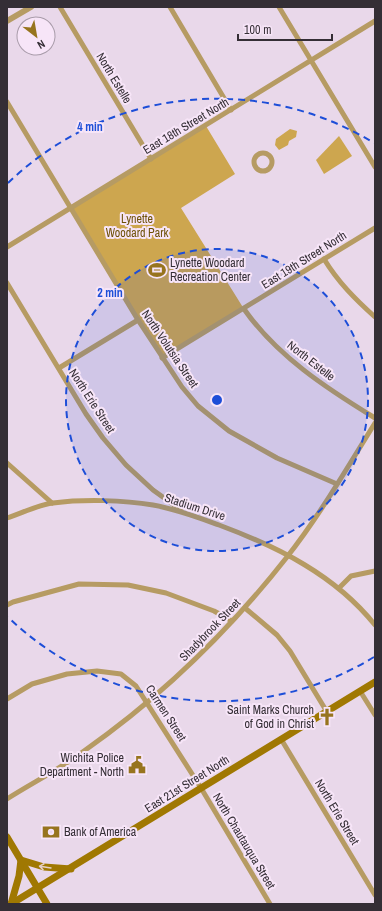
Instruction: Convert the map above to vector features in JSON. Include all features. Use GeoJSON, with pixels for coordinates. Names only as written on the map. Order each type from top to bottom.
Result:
{"type":"FeatureCollection","features":[{"type":"Feature","properties":{"kind":"main road","name":"East 21st Street North"},"geometry":{"type":"LineString","coordinates":[[11,904],[71,869],[375,682]]}},
{"type":"Feature","properties":{"kind":"main road"},"geometry":{"type":"LineString","coordinates":[[7,837],[47,904]]}},
{"type":"Feature","properties":{"kind":"main road"},"geometry":{"type":"LineString","coordinates":[[21,860],[44,867],[71,869]]}},
{"type":"Feature","properties":{"kind":"main road"},"geometry":{"type":"LineString","coordinates":[[11,904],[19,876],[21,860]]}},
{"type":"Feature","properties":{"kind":"street"},"geometry":{"type":"LineString","coordinates":[[7,21],[31,7]]}},
{"type":"Feature","properties":{"kind":"street","name":"North Estelle"},"geometry":{"type":"LineString","coordinates":[[60,7],[151,159]]}},
{"type":"Feature","properties":{"kind":"street"},"geometry":{"type":"LineString","coordinates":[[170,7],[231,110]]}},
{"type":"Feature","properties":{"kind":"street"},"geometry":{"type":"LineString","coordinates":[[279,7],[375,167]]}},
{"type":"Feature","properties":{"kind":"street","name":"East 18th Street North"},"geometry":{"type":"LineString","coordinates":[[7,247],[375,22]]}},
{"type":"Feature","properties":{"kind":"street","name":"North Volutsia Street"},"geometry":{"type":"LineString","coordinates":[[7,102],[138,320],[182,387],[198,406],[229,430],[278,458],[337,484]]}},
{"type":"Feature","properties":{"kind":"street","name":"East 19th Street North"},"geometry":{"type":"LineString","coordinates":[[162,358],[375,228]]}},
{"type":"Feature","properties":{"kind":"street"},"geometry":{"type":"LineString","coordinates":[[324,259],[335,276],[349,293],[375,317]]}},
{"type":"Feature","properties":{"kind":"street","name":"North Erie Street"},"geometry":{"type":"LineString","coordinates":[[7,283],[86,414],[117,454],[153,490],[183,512]]}},
{"type":"Feature","properties":{"kind":"street","name":"North Estelle"},"geometry":{"type":"LineString","coordinates":[[244,309],[257,327],[290,360],[317,380],[375,418]]}},
{"type":"Feature","properties":{"kind":"street"},"geometry":{"type":"LineString","coordinates":[[59,368],[138,320]]}},
{"type":"Feature","properties":{"kind":"street","name":"Shadybrook Street"},"geometry":{"type":"LineString","coordinates":[[7,799],[84,752],[147,702],[191,664],[245,608],[288,556],[337,484],[375,423]]}},
{"type":"Feature","properties":{"kind":"street"},"geometry":{"type":"LineString","coordinates":[[7,463],[52,503]]}},
{"type":"Feature","properties":{"kind":"street","name":"Stadium Drive"},"geometry":{"type":"LineString","coordinates":[[7,518],[52,503],[116,501],[152,505],[183,512],[253,538],[306,565],[339,588]]}},
{"type":"Feature","properties":{"kind":"street"},"geometry":{"type":"LineString","coordinates":[[375,571],[351,576],[339,588],[375,625]]}},
{"type":"Feature","properties":{"kind":"street"},"geometry":{"type":"LineString","coordinates":[[7,605],[79,584],[128,585],[166,593],[214,611],[232,621]]}},
{"type":"Feature","properties":{"kind":"street"},"geometry":{"type":"LineString","coordinates":[[245,608],[277,635],[290,651],[326,712]]}},
{"type":"Feature","properties":{"kind":"street","name":"Carmen Street"},"geometry":{"type":"LineString","coordinates":[[7,699],[32,684],[66,674],[97,671],[121,674],[136,686],[201,788]]}},
{"type":"Feature","properties":{"kind":"street"},"geometry":{"type":"LineString","coordinates":[[360,691],[375,715]]}},
{"type":"Feature","properties":{"kind":"street","name":"North Erie Street"},"geometry":{"type":"LineString","coordinates":[[282,739],[375,895]]}},
{"type":"Feature","properties":{"kind":"street","name":"North Chautauqua Street"},"geometry":{"type":"LineString","coordinates":[[201,788],[270,904]]}},
{"type":"Feature","properties":{"kind":"green space","name":"Lynette Woodard Park"},"geometry":{"type":"Polygon","coordinates":[[[206,126],[235,174],[181,208],[244,309],[162,358],[71,208],[206,126]]]}},
{"type":"Feature","properties":{"kind":"green space"},"geometry":{"type":"Polygon","coordinates":[[[290,129],[297,131],[296,137],[289,141],[288,145],[279,150],[275,145],[276,139],[290,129]]]}},
{"type":"Feature","properties":{"kind":"green space"},"geometry":{"type":"Polygon","coordinates":[[[339,136],[352,156],[324,174],[316,160],[339,136]]]}},
{"type":"Feature","properties":{"kind":"place","name":"Lynette Woodard Recreation Center"},"geometry":{"type":"Point","coordinates":[157,270]}},
{"type":"Feature","properties":{"kind":"place","name":"Saint Marks Church of God in Christ"},"geometry":{"type":"Point","coordinates":[327,717]}},
{"type":"Feature","properties":{"kind":"place","name":"Wichita Police Department - North"},"geometry":{"type":"Point","coordinates":[137,765]}},
{"type":"Feature","properties":{"kind":"place","name":"Bank of America"},"geometry":{"type":"Point","coordinates":[51,832]}}]}
